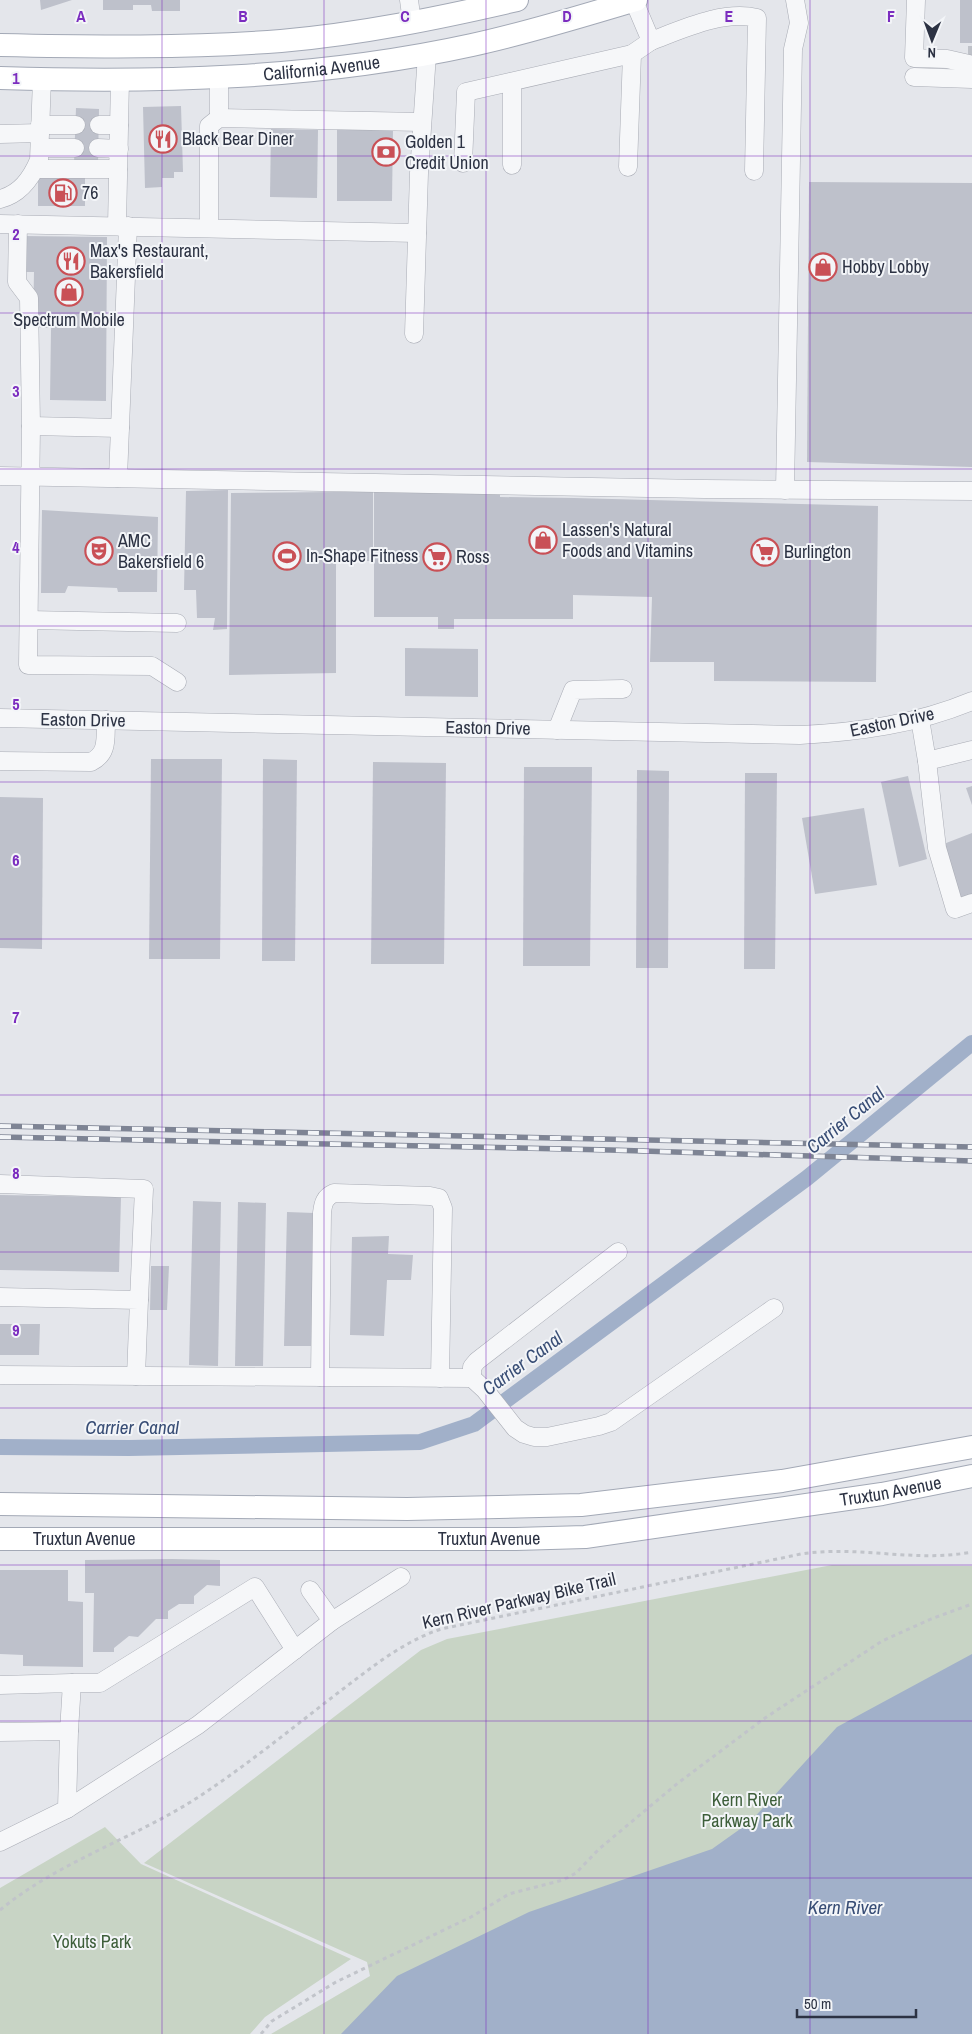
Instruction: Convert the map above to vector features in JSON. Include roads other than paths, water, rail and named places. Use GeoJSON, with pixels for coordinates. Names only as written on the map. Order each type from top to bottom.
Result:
{"type":"FeatureCollection","features":[{"type":"Feature","properties":{"kind":"main road","name":"California Avenue"},"geometry":{"type":"LineString","coordinates":[[0,45],[249,43],[340,34],[455,14],[517,0]]}},
{"type":"Feature","properties":{"kind":"main road","name":"California Avenue"},"geometry":{"type":"LineString","coordinates":[[0,78],[120,80],[219,78],[297,72],[427,54],[528,32],[635,0]]}},
{"type":"Feature","properties":{"kind":"main road"},"geometry":{"type":"LineString","coordinates":[[427,54],[428,43],[437,27],[455,14]]}},
{"type":"Feature","properties":{"kind":"main road","name":"Truxtun Avenue"},"geometry":{"type":"LineString","coordinates":[[0,1504],[407,1509],[581,1505],[674,1492],[782,1481],[972,1447]]}},
{"type":"Feature","properties":{"kind":"main road","name":"Truxtun Avenue"},"geometry":{"type":"LineString","coordinates":[[0,1539],[516,1539],[585,1537],[882,1494],[972,1476]]}},
{"type":"Feature","properties":{"kind":"street"},"geometry":{"type":"LineString","coordinates":[[409,0],[412,22]]}},
{"type":"Feature","properties":{"kind":"street"},"geometry":{"type":"LineString","coordinates":[[635,0],[652,41]]}},
{"type":"Feature","properties":{"kind":"street"},"geometry":{"type":"LineString","coordinates":[[784,490],[793,49],[799,22],[796,0]]}},
{"type":"Feature","properties":{"kind":"street"},"geometry":{"type":"LineString","coordinates":[[916,0],[914,58],[947,59],[970,66]]}},
{"type":"Feature","properties":{"kind":"street"},"geometry":{"type":"LineString","coordinates":[[463,163],[466,92],[632,54],[652,41],[698,23],[746,15],[757,18],[754,171]]}},
{"type":"Feature","properties":{"kind":"street"},"geometry":{"type":"LineString","coordinates":[[414,334],[422,122],[427,54]]}},
{"type":"Feature","properties":{"kind":"street"},"geometry":{"type":"LineString","coordinates":[[628,167],[632,54]]}},
{"type":"Feature","properties":{"kind":"street"},"geometry":{"type":"LineString","coordinates":[[914,76],[970,66]]}},
{"type":"Feature","properties":{"kind":"street"},"geometry":{"type":"LineString","coordinates":[[219,78],[219,118]]}},
{"type":"Feature","properties":{"kind":"street"},"geometry":{"type":"LineString","coordinates":[[0,199],[20,191],[36,169],[40,160],[42,79]]}},
{"type":"Feature","properties":{"kind":"street"},"geometry":{"type":"LineString","coordinates":[[118,478],[122,226],[118,169],[120,80]]}},
{"type":"Feature","properties":{"kind":"street"},"geometry":{"type":"LineString","coordinates":[[512,82],[512,165]]}},
{"type":"Feature","properties":{"kind":"street"},"geometry":{"type":"LineString","coordinates":[[209,228],[209,126],[219,118],[422,122]]}},
{"type":"Feature","properties":{"kind":"street"},"geometry":{"type":"LineString","coordinates":[[0,134],[40,135],[76,125]]}},
{"type":"Feature","properties":{"kind":"street"},"geometry":{"type":"LineString","coordinates":[[99,125],[119,125]]}},
{"type":"Feature","properties":{"kind":"street"},"geometry":{"type":"LineString","coordinates":[[40,135],[75,148]]}},
{"type":"Feature","properties":{"kind":"street"},"geometry":{"type":"LineString","coordinates":[[98,148],[119,149]]}},
{"type":"Feature","properties":{"kind":"street"},"geometry":{"type":"LineString","coordinates":[[36,169],[118,169]]}},
{"type":"Feature","properties":{"kind":"street"},"geometry":{"type":"LineString","coordinates":[[0,224],[417,232]]}},
{"type":"Feature","properties":{"kind":"street"},"geometry":{"type":"LineString","coordinates":[[18,224],[17,282],[29,298],[31,426],[28,665],[152,666],[177,682]]}},
{"type":"Feature","properties":{"kind":"street"},"geometry":{"type":"LineString","coordinates":[[31,426],[120,428]]}},
{"type":"Feature","properties":{"kind":"street"},"geometry":{"type":"LineString","coordinates":[[0,476],[784,490],[972,491]]}},
{"type":"Feature","properties":{"kind":"street"},"geometry":{"type":"LineString","coordinates":[[29,620],[178,623]]}},
{"type":"Feature","properties":{"kind":"street"},"geometry":{"type":"LineString","coordinates":[[557,730],[573,690],[622,689]]}},
{"type":"Feature","properties":{"kind":"street","name":"Easton Drive"},"geometry":{"type":"LineString","coordinates":[[0,718],[800,735],[869,729],[920,718],[972,701]]}},
{"type":"Feature","properties":{"kind":"street"},"geometry":{"type":"LineString","coordinates":[[920,718],[937,848],[955,909],[972,903]]}},
{"type":"Feature","properties":{"kind":"street"},"geometry":{"type":"LineString","coordinates":[[0,761],[91,762],[100,758],[105,747],[106,720]]}},
{"type":"Feature","properties":{"kind":"street"},"geometry":{"type":"LineString","coordinates":[[926,761],[972,750]]}},
{"type":"Feature","properties":{"kind":"street"},"geometry":{"type":"LineString","coordinates":[[0,1184],[144,1189],[136,1376]]}},
{"type":"Feature","properties":{"kind":"street"},"geometry":{"type":"LineString","coordinates":[[320,1377],[322,1213],[323,1204],[328,1196],[334,1193],[430,1196],[438,1198],[442,1202],[444,1208],[440,1378]]}},
{"type":"Feature","properties":{"kind":"street"},"geometry":{"type":"LineString","coordinates":[[472,1378],[472,1367],[476,1361],[618,1252]]}},
{"type":"Feature","properties":{"kind":"street"},"geometry":{"type":"LineString","coordinates":[[0,1297],[139,1300]]}},
{"type":"Feature","properties":{"kind":"street"},"geometry":{"type":"LineString","coordinates":[[0,1375],[472,1378],[485,1390],[515,1428],[524,1434],[534,1437],[547,1437],[611,1422],[774,1308]]}},
{"type":"Feature","properties":{"kind":"street"},"geometry":{"type":"LineString","coordinates":[[0,1842],[68,1810],[198,1725],[332,1621],[401,1576]]}},
{"type":"Feature","properties":{"kind":"street"},"geometry":{"type":"LineString","coordinates":[[0,1684],[100,1683],[255,1587],[295,1650]]}},
{"type":"Feature","properties":{"kind":"street"},"geometry":{"type":"LineString","coordinates":[[310,1590],[332,1621]]}},
{"type":"Feature","properties":{"kind":"street"},"geometry":{"type":"LineString","coordinates":[[68,1810],[72,1683]]}},
{"type":"Feature","properties":{"kind":"street"},"geometry":{"type":"LineString","coordinates":[[0,1732],[69,1731]]}},
{"type":"Feature","properties":{"kind":"water","name":"Kern River"},"geometry":{"type":"Polygon","coordinates":[[[972,1654],[972,2034],[341,2034],[397,1976],[529,1912],[712,1849],[750,1822],[837,1727],[972,1654]]]}},
{"type":"Feature","properties":{"kind":"waterway","name":"Carrier Canal"},"geometry":{"type":"LineString","coordinates":[[0,1447],[129,1448],[420,1442],[474,1424],[807,1178],[972,1043]]}},
{"type":"Feature","properties":{"kind":"railway"},"geometry":{"type":"LineString","coordinates":[[0,1126],[972,1147]]}},
{"type":"Feature","properties":{"kind":"railway"},"geometry":{"type":"LineString","coordinates":[[0,1137],[610,1150],[972,1161]]}},
{"type":"Feature","properties":{"kind":"place","name":"Black Bear Diner"},"geometry":{"type":"Point","coordinates":[163,139]}},
{"type":"Feature","properties":{"kind":"place","name":"Golden 1 Credit Union"},"geometry":{"type":"Point","coordinates":[386,152]}},
{"type":"Feature","properties":{"kind":"place","name":"76"},"geometry":{"type":"Point","coordinates":[63,193]}},
{"type":"Feature","properties":{"kind":"place","name":"Max's Restaurant, Bakersfield"},"geometry":{"type":"Point","coordinates":[71,261]}},
{"type":"Feature","properties":{"kind":"place","name":"Hobby Lobby"},"geometry":{"type":"Point","coordinates":[823,267]}},
{"type":"Feature","properties":{"kind":"place","name":"Spectrum Mobile"},"geometry":{"type":"Point","coordinates":[69,292]}},
{"type":"Feature","properties":{"kind":"place","name":"Lassen's Natural Foods and Vitamins"},"geometry":{"type":"Point","coordinates":[543,540]}},
{"type":"Feature","properties":{"kind":"place","name":"AMC Bakersfield 6"},"geometry":{"type":"Point","coordinates":[99,551]}},
{"type":"Feature","properties":{"kind":"place","name":"Burlington"},"geometry":{"type":"Point","coordinates":[765,552]}},
{"type":"Feature","properties":{"kind":"place","name":"In-Shape Fitness"},"geometry":{"type":"Point","coordinates":[287,556]}},
{"type":"Feature","properties":{"kind":"place","name":"Ross"},"geometry":{"type":"Point","coordinates":[437,557]}},
{"type":"Feature","properties":{"kind":"park label","name":"Kern River Parkway Park"},"geometry":{"type":"Point","coordinates":[747,1810]}},
{"type":"Feature","properties":{"kind":"park label","name":"Yokuts Park"},"geometry":{"type":"Point","coordinates":[92,1942]}}]}
